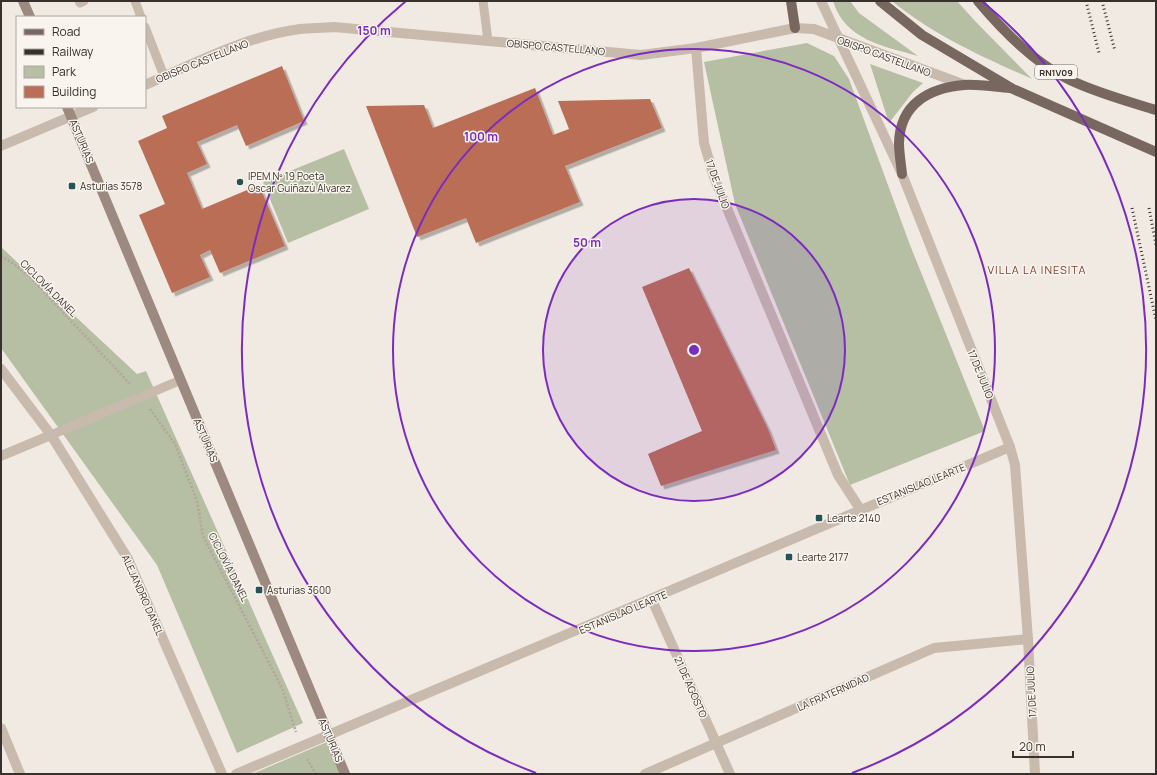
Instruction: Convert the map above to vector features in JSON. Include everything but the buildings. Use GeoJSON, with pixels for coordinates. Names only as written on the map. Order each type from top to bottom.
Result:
{"type":"FeatureCollection","features":[{"type":"Feature","properties":{"kind":"main road"},"geometry":{"type":"LineString","coordinates":[[791,1],[795,28]]}},
{"type":"Feature","properties":{"kind":"main road"},"geometry":{"type":"LineString","coordinates":[[880,1],[922,35],[1013,89],[1156,152]]}},
{"type":"Feature","properties":{"kind":"main road","name":"RN1V09"},"geometry":{"type":"LineString","coordinates":[[978,1],[999,26],[1055,72],[1087,88],[1156,110]]}},
{"type":"Feature","properties":{"kind":"main road"},"geometry":{"type":"LineString","coordinates":[[902,174],[899,143],[903,121],[912,105],[924,96],[939,90],[965,85],[1013,89]]}},
{"type":"Feature","properties":{"kind":"street"},"geometry":{"type":"LineString","coordinates":[[23,1],[30,16]]}},
{"type":"Feature","properties":{"kind":"street","name":"17 DE JULIO"},"geometry":{"type":"LineString","coordinates":[[822,1],[902,174],[1010,447],[1015,465],[1028,639],[1035,774]]}},
{"type":"Feature","properties":{"kind":"street","name":"OBISPO CASTELLANO"},"geometry":{"type":"LineString","coordinates":[[146,85],[227,49],[263,38],[299,30],[334,27],[641,55],[696,48],[795,28],[814,29],[965,85]]}},
{"type":"Feature","properties":{"kind":"street","name":"17 DE JULIO"},"geometry":{"type":"LineString","coordinates":[[696,48],[704,144],[714,177],[838,475],[860,509]]}},
{"type":"Feature","properties":{"kind":"street"},"geometry":{"type":"LineString","coordinates":[[1,146],[70,112],[89,108]]}},
{"type":"Feature","properties":{"kind":"street","name":"ASTURIAS"},"geometry":{"type":"LineString","coordinates":[[70,112],[345,774]]}},
{"type":"Feature","properties":{"kind":"street","name":"ALEJANDRO DANEL"},"geometry":{"type":"LineString","coordinates":[[1,369],[51,434],[128,559],[222,774]]}},
{"type":"Feature","properties":{"kind":"street"},"geometry":{"type":"LineString","coordinates":[[1,456],[51,434]]}},
{"type":"Feature","properties":{"kind":"street","name":"ESTANISLAO LEARTE"},"geometry":{"type":"LineString","coordinates":[[236,774],[652,600],[860,509],[1010,447]]}},
{"type":"Feature","properties":{"kind":"street","name":"21 DE AGOSTO"},"geometry":{"type":"LineString","coordinates":[[652,600],[730,774]]}},
{"type":"Feature","properties":{"kind":"street","name":"LA FRATERNIDAD"},"geometry":{"type":"LineString","coordinates":[[645,774],[934,648],[1028,639]]}},
{"type":"Feature","properties":{"kind":"street"},"geometry":{"type":"LineString","coordinates":[[1,728],[20,774]]}},
{"type":"Feature","properties":{"kind":"lane"},"geometry":{"type":"LineString","coordinates":[[79,1],[80,3],[84,1]]}},
{"type":"Feature","properties":{"kind":"lane"},"geometry":{"type":"LineString","coordinates":[[135,1],[141,16]]}},
{"type":"Feature","properties":{"kind":"lane"},"geometry":{"type":"LineString","coordinates":[[483,1],[488,41]]}},
{"type":"Feature","properties":{"kind":"lane"},"geometry":{"type":"LineString","coordinates":[[146,30],[164,76]]}},
{"type":"Feature","properties":{"kind":"lane"},"geometry":{"type":"LineString","coordinates":[[51,434],[181,380]]}},
{"type":"Feature","properties":{"kind":"path","name":"CICLOVÍA DANEL"},"geometry":{"type":"LineString","coordinates":[[1,256],[14,264],[30,278],[142,397],[174,444],[197,501],[203,536],[282,688],[301,747],[316,774]]}},
{"type":"Feature","properties":{"kind":"green space"},"geometry":{"type":"Polygon","coordinates":[[[833,1],[850,1],[859,13],[918,56],[892,49],[856,33],[846,25],[833,1]]]}},
{"type":"Feature","properties":{"kind":"green space"},"geometry":{"type":"Polygon","coordinates":[[[892,1],[957,1],[1032,79],[977,54],[941,35],[892,1]]]}},
{"type":"Feature","properties":{"kind":"green space"},"geometry":{"type":"Polygon","coordinates":[[[807,43],[834,56],[849,79],[910,245],[985,431],[850,485],[735,204],[704,62],[807,43]]]}},
{"type":"Feature","properties":{"kind":"green space"},"geometry":{"type":"Polygon","coordinates":[[[870,64],[923,83],[913,92],[889,123],[870,64]]]}},
{"type":"Feature","properties":{"kind":"green space"},"geometry":{"type":"Polygon","coordinates":[[[344,149],[369,209],[288,243],[263,182],[344,149]]]}},
{"type":"Feature","properties":{"kind":"green space"},"geometry":{"type":"Polygon","coordinates":[[[1,247],[137,374],[146,371],[303,723],[237,753],[157,565],[1,348],[1,247]]]}},
{"type":"Feature","properties":{"kind":"green space"},"geometry":{"type":"Polygon","coordinates":[[[327,742],[341,774],[252,774],[327,742]]]}},
{"type":"Feature","properties":{"kind":"railway"},"geometry":{"type":"LineString","coordinates":[[1086,1],[1099,53]]}},
{"type":"Feature","properties":{"kind":"railway"},"geometry":{"type":"LineString","coordinates":[[1102,1],[1115,51]]}},
{"type":"Feature","properties":{"kind":"railway"},"geometry":{"type":"LineString","coordinates":[[1132,208],[1156,320]]}},
{"type":"Feature","properties":{"kind":"railway"},"geometry":{"type":"LineString","coordinates":[[1149,208],[1156,245]]}},
{"type":"Feature","properties":{"kind":"place","name":"IPEM Nº 19 Poeta Oscar Guiñazú Alvarez"},"geometry":{"type":"Point","coordinates":[240,182]}},
{"type":"Feature","properties":{"kind":"place","name":"Asturias 3578"},"geometry":{"type":"Point","coordinates":[72,186]}},
{"type":"Feature","properties":{"kind":"place","name":"Learte 2140"},"geometry":{"type":"Point","coordinates":[819,518]}},
{"type":"Feature","properties":{"kind":"place","name":"Learte 2177"},"geometry":{"type":"Point","coordinates":[789,557]}},
{"type":"Feature","properties":{"kind":"place","name":"Asturias 3600"},"geometry":{"type":"Point","coordinates":[259,590]}},
{"type":"Feature","properties":{"kind":"district","name":"VILLA LA INESITA"},"geometry":{"type":"Point","coordinates":[1037,269]}}]}
